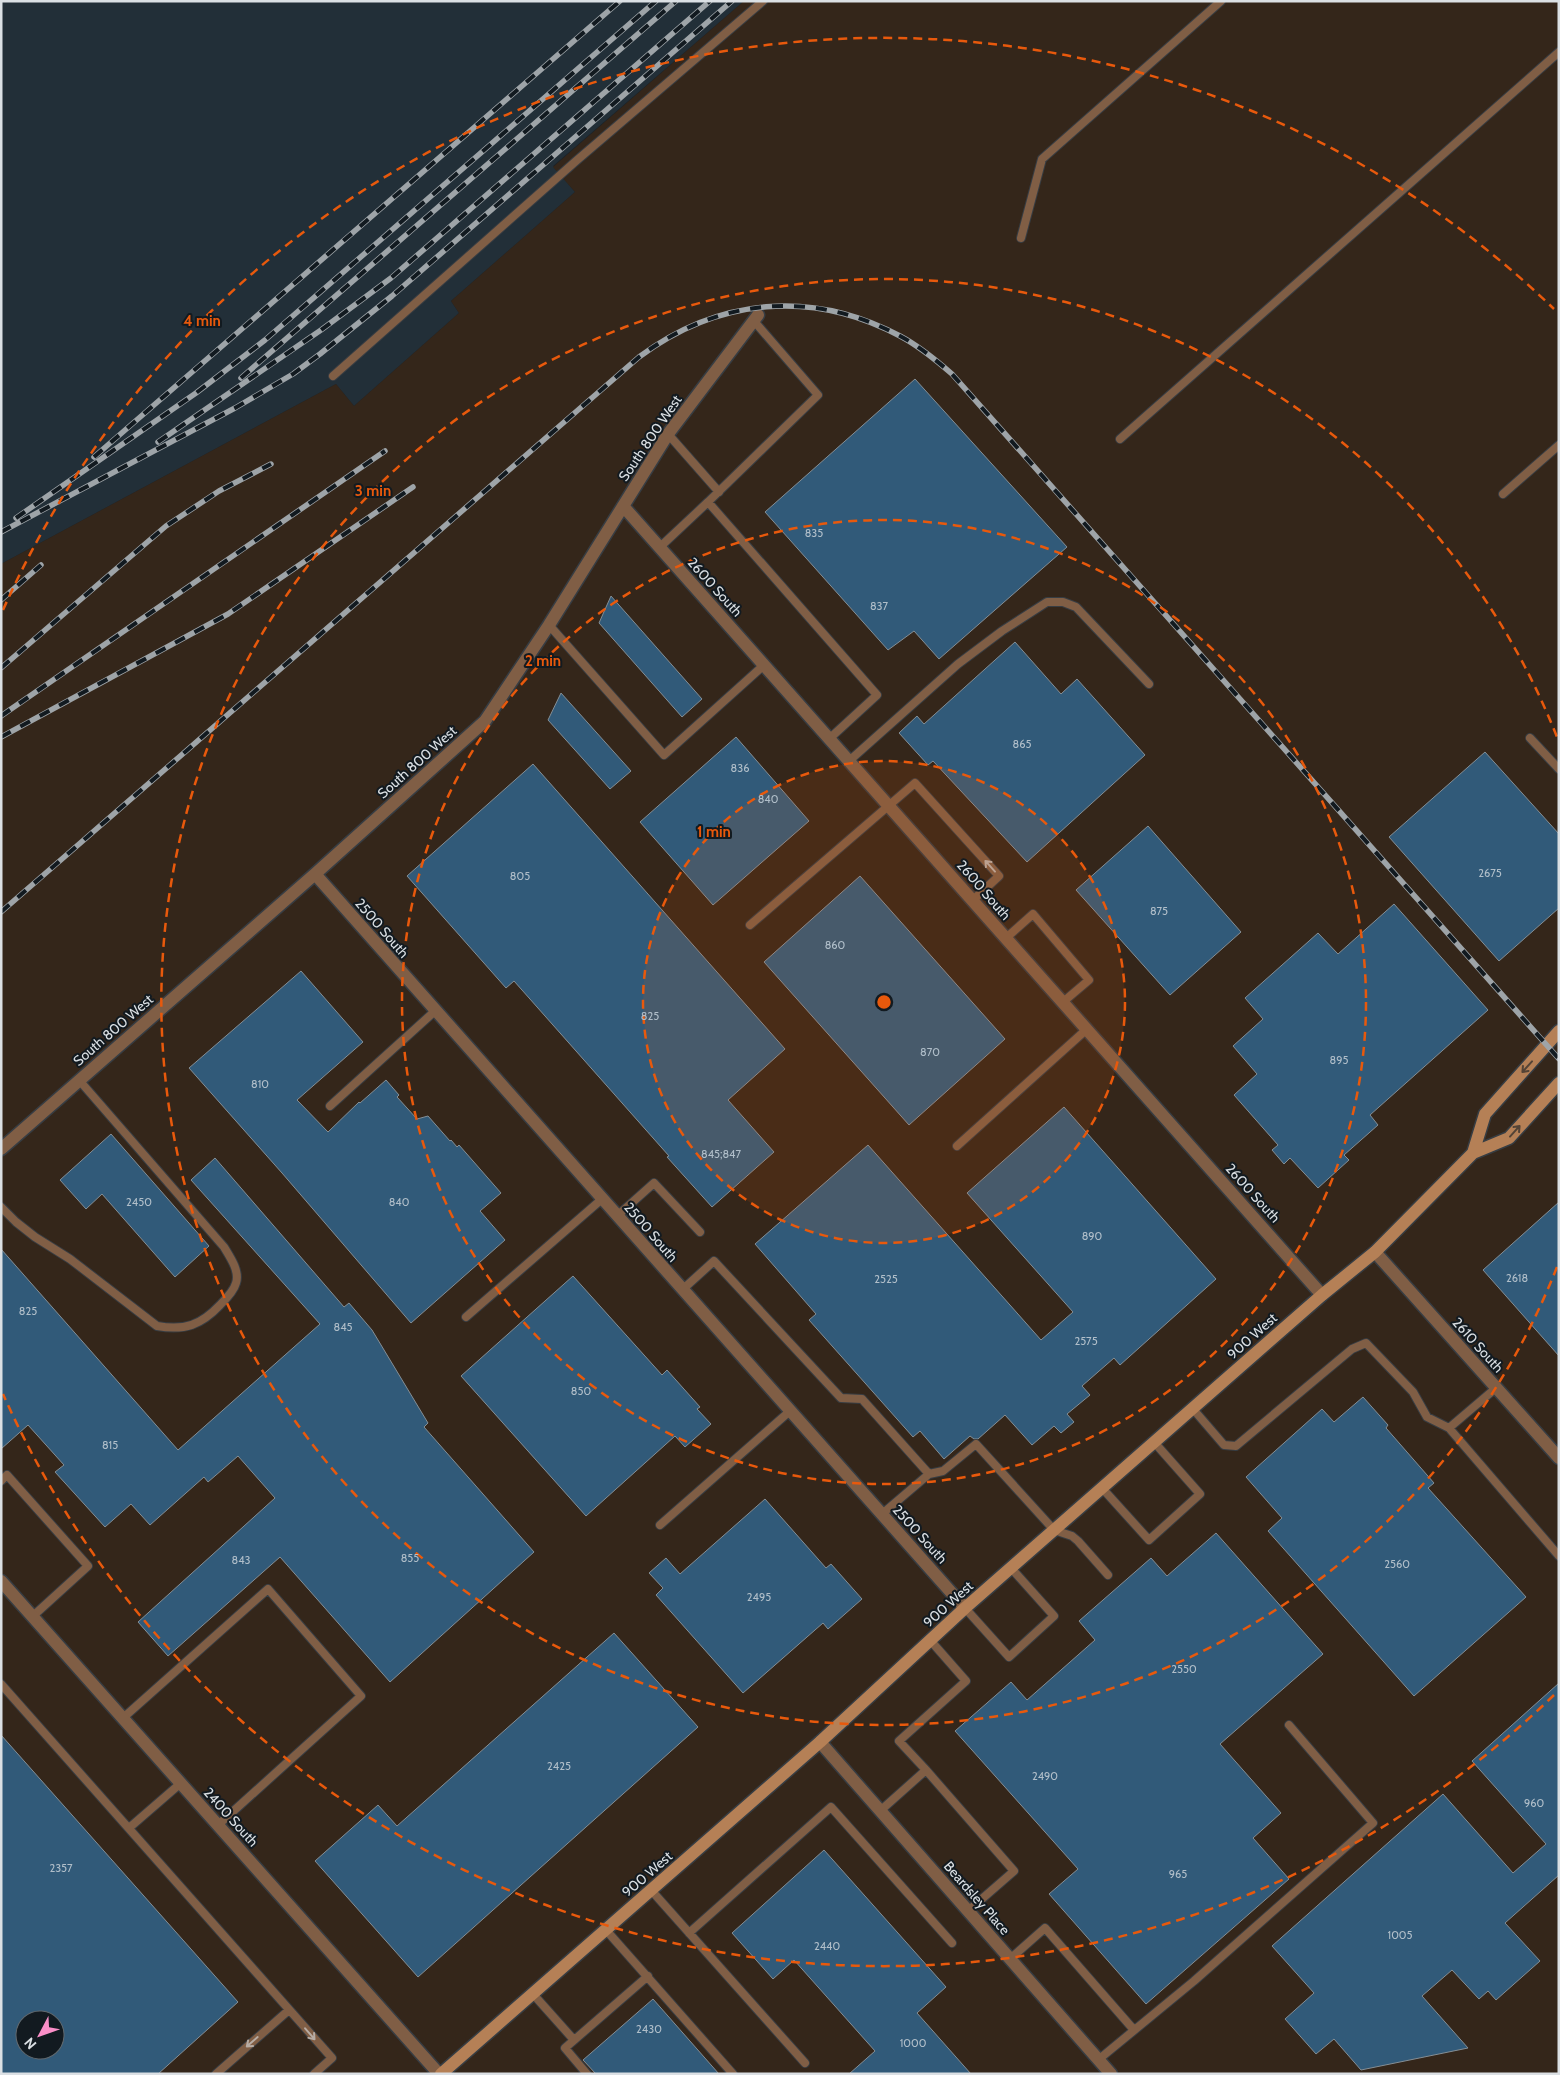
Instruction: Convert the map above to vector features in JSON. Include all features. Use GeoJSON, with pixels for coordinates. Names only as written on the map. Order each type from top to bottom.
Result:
{"type":"FeatureCollection","features":[{"type":"Feature","properties":{"kind":"main road","name":"900 West"},"geometry":{"type":"LineString","coordinates":[[1472,1152],[1485,1114],[1559,1031]]}},
{"type":"Feature","properties":{"kind":"main road","name":"900 West"},"geometry":{"type":"LineString","coordinates":[[440,2074],[820,1742],[965,1608],[1322,1294],[1375,1252],[1472,1152],[1509,1138],[1559,1083]]}},
{"type":"Feature","properties":{"kind":"street","name":"South 800 West"},"geometry":{"type":"LineString","coordinates":[[1,1150],[315,874],[485,721],[549,625],[668,434],[756,318]]}},
{"type":"Feature","properties":{"kind":"street","name":"2600 South"},"geometry":{"type":"LineString","coordinates":[[623,506],[1322,1294]]}},
{"type":"Feature","properties":{"kind":"street","name":"2500 South"},"geometry":{"type":"LineString","coordinates":[[315,874],[965,1608]]}},
{"type":"Feature","properties":{"kind":"street","name":"2610 South"},"geometry":{"type":"LineString","coordinates":[[1375,1252],[1559,1458]]}},
{"type":"Feature","properties":{"kind":"street","name":"2400 South"},"geometry":{"type":"LineString","coordinates":[[1,1580],[440,2074]]}},
{"type":"Feature","properties":{"kind":"street","name":"Beardsley Place"},"geometry":{"type":"LineString","coordinates":[[820,1742],[1111,2074]]}},
{"type":"Feature","properties":{"kind":"lane"},"geometry":{"type":"LineString","coordinates":[[333,376],[576,161],[763,1]]}},
{"type":"Feature","properties":{"kind":"lane"},"geometry":{"type":"LineString","coordinates":[[1021,238],[1042,159],[1220,1]]}},
{"type":"Feature","properties":{"kind":"lane"},"geometry":{"type":"LineString","coordinates":[[1120,439],[1559,52]]}},
{"type":"Feature","properties":{"kind":"lane"},"geometry":{"type":"LineString","coordinates":[[660,547],[818,395],[756,318]]}},
{"type":"Feature","properties":{"kind":"lane"},"geometry":{"type":"LineString","coordinates":[[668,434],[719,492]]}},
{"type":"Feature","properties":{"kind":"lane"},"geometry":{"type":"LineString","coordinates":[[1503,494],[1559,446]]}},
{"type":"Feature","properties":{"kind":"lane"},"geometry":{"type":"LineString","coordinates":[[708,502],[877,695],[829,738]]}},
{"type":"Feature","properties":{"kind":"lane"},"geometry":{"type":"LineString","coordinates":[[849,761],[958,664],[1002,631],[1047,602],[1063,602],[1076,607],[1150,684]]}},
{"type":"Feature","properties":{"kind":"lane"},"geometry":{"type":"LineString","coordinates":[[549,625],[664,755],[764,665]]}},
{"type":"Feature","properties":{"kind":"lane"},"geometry":{"type":"LineString","coordinates":[[1530,738],[1559,769]]}},
{"type":"Feature","properties":{"kind":"lane"},"geometry":{"type":"LineString","coordinates":[[750,925],[915,782],[999,876],[973,900]]}},
{"type":"Feature","properties":{"kind":"lane"},"geometry":{"type":"LineString","coordinates":[[1006,938],[1033,914],[1089,980],[1063,1002]]}},
{"type":"Feature","properties":{"kind":"lane"},"geometry":{"type":"LineString","coordinates":[[330,1106],[435,1011]]}},
{"type":"Feature","properties":{"kind":"lane"},"geometry":{"type":"LineString","coordinates":[[957,1146],[1087,1029]]}},
{"type":"Feature","properties":{"kind":"lane"},"geometry":{"type":"LineString","coordinates":[[1,1207],[34,1237],[70,1259],[157,1326],[174,1329],[193,1325],[211,1315],[227,1298],[236,1282],[235,1267],[224,1247],[79,1080]]}},
{"type":"Feature","properties":{"kind":"lane"},"geometry":{"type":"LineString","coordinates":[[617,1216],[654,1183],[700,1232]]}},
{"type":"Feature","properties":{"kind":"lane"},"geometry":{"type":"LineString","coordinates":[[466,1318],[602,1199]]}},
{"type":"Feature","properties":{"kind":"lane"},"geometry":{"type":"LineString","coordinates":[[682,1290],[714,1261],[841,1398],[862,1399],[929,1474]]}},
{"type":"Feature","properties":{"kind":"lane"},"geometry":{"type":"LineString","coordinates":[[1193,1409],[1224,1446],[1236,1446],[1352,1349],[1366,1343],[1413,1392],[1427,1417],[1450,1428],[1559,1556]]}},
{"type":"Feature","properties":{"kind":"lane"},"geometry":{"type":"LineString","coordinates":[[1450,1428],[1496,1388]]}},
{"type":"Feature","properties":{"kind":"lane"},"geometry":{"type":"LineString","coordinates":[[660,1524],[790,1411]]}},
{"type":"Feature","properties":{"kind":"lane"},"geometry":{"type":"LineString","coordinates":[[1102,1488],[1149,1540],[1200,1494],[1154,1442]]}},
{"type":"Feature","properties":{"kind":"lane"},"geometry":{"type":"LineString","coordinates":[[882,1514],[929,1474],[943,1471],[976,1444],[1054,1530],[1072,1536],[1108,1575]]}},
{"type":"Feature","properties":{"kind":"lane"},"geometry":{"type":"LineString","coordinates":[[1,1481],[7,1475],[88,1566],[33,1616]]}},
{"type":"Feature","properties":{"kind":"lane"},"geometry":{"type":"LineString","coordinates":[[965,1608],[1009,1657],[1054,1616],[1011,1568]]}},
{"type":"Feature","properties":{"kind":"lane"},"geometry":{"type":"LineString","coordinates":[[123,1718],[268,1590],[361,1696],[218,1825]]}},
{"type":"Feature","properties":{"kind":"lane"},"geometry":{"type":"LineString","coordinates":[[930,1640],[966,1681],[899,1740],[1014,1871],[968,1911]]}},
{"type":"Feature","properties":{"kind":"lane"},"geometry":{"type":"LineString","coordinates":[[1,1684],[332,2058],[314,2074]]}},
{"type":"Feature","properties":{"kind":"lane"},"geometry":{"type":"LineString","coordinates":[[1098,2060],[1194,1981],[1373,1823],[1289,1725]]}},
{"type":"Feature","properties":{"kind":"lane"},"geometry":{"type":"LineString","coordinates":[[880,1811],[926,1770]]}},
{"type":"Feature","properties":{"kind":"lane"},"geometry":{"type":"LineString","coordinates":[[129,1828],[181,1783]]}},
{"type":"Feature","properties":{"kind":"lane"},"geometry":{"type":"LineString","coordinates":[[689,1933],[831,1807],[952,1942]]}},
{"type":"Feature","properties":{"kind":"lane"},"geometry":{"type":"LineString","coordinates":[[651,1890],[805,2063]]}},
{"type":"Feature","properties":{"kind":"lane"},"geometry":{"type":"LineString","coordinates":[[1010,1959],[1045,1928],[1134,2030]]}},
{"type":"Feature","properties":{"kind":"lane"},"geometry":{"type":"LineString","coordinates":[[606,1930],[733,2074]]}},
{"type":"Feature","properties":{"kind":"lane"},"geometry":{"type":"LineString","coordinates":[[588,2074],[565,2048],[648,1976]]}},
{"type":"Feature","properties":{"kind":"lane"},"geometry":{"type":"LineString","coordinates":[[533,1994],[574,2040]]}},
{"type":"Feature","properties":{"kind":"lane"},"geometry":{"type":"LineString","coordinates":[[216,2074],[289,2010]]}},
{"type":"Feature","properties":{"kind":"shaded area"},"geometry":{"type":"Polygon","coordinates":[[[1,1],[744,1],[553,166],[575,192],[451,301],[459,313],[354,406],[336,384],[1,564],[1,1]]]}},
{"type":"Feature","properties":{"kind":"shaded area"},"geometry":{"type":"Polygon","coordinates":[[[744,1],[1559,1],[1559,2074],[1,2074],[1,564],[336,384],[354,406],[459,313],[451,301],[575,192],[553,167],[744,1]]]}},
{"type":"Feature","properties":{"kind":"building"},"geometry":{"type":"Polygon","coordinates":[[[915,379],[1067,547],[939,659],[914,631],[888,650],[765,512],[915,379]]]}},
{"type":"Feature","properties":{"kind":"building"},"geometry":{"type":"Polygon","coordinates":[[[611,596],[702,699],[682,717],[599,623],[611,596]]]}},
{"type":"Feature","properties":{"kind":"building"},"geometry":{"type":"Polygon","coordinates":[[[1015,642],[1061,694],[1077,679],[1145,755],[1027,862],[933,761],[928,765],[899,733],[917,716],[924,724],[1015,642]]]}},
{"type":"Feature","properties":{"kind":"building"},"geometry":{"type":"Polygon","coordinates":[[[561,693],[631,771],[610,789],[548,720],[561,693]]]}},
{"type":"Feature","properties":{"kind":"building"},"geometry":{"type":"Polygon","coordinates":[[[736,737],[809,821],[713,905],[640,822],[736,737]]]}},
{"type":"Feature","properties":{"kind":"building"},"geometry":{"type":"Polygon","coordinates":[[[1485,752],[1559,834],[1559,908],[1499,961],[1389,837],[1485,752]]]}},
{"type":"Feature","properties":{"kind":"building"},"geometry":{"type":"Polygon","coordinates":[[[533,764],[785,1049],[728,1100],[774,1152],[712,1207],[514,981],[506,988],[407,876],[533,764]]]}},
{"type":"Feature","properties":{"kind":"building"},"geometry":{"type":"Polygon","coordinates":[[[1148,826],[1241,932],[1170,995],[1076,890],[1148,826]]]}},
{"type":"Feature","properties":{"kind":"building"},"geometry":{"type":"Polygon","coordinates":[[[860,876],[1005,1039],[909,1125],[764,962],[860,876]]]}},
{"type":"Feature","properties":{"kind":"building"},"geometry":{"type":"Polygon","coordinates":[[[1394,904],[1488,1010],[1370,1115],[1378,1125],[1344,1155],[1349,1160],[1318,1188],[1290,1158],[1284,1164],[1272,1150],[1278,1145],[1234,1095],[1257,1074],[1233,1046],[1263,1019],[1245,998],[1318,933],[1338,954],[1394,904]]]}},
{"type":"Feature","properties":{"kind":"building"},"geometry":{"type":"Polygon","coordinates":[[[301,971],[363,1042],[297,1100],[328,1132],[359,1102],[386,1080],[399,1095],[397,1097],[417,1119],[428,1116],[450,1141],[457,1147],[459,1145],[501,1193],[480,1211],[505,1240],[411,1323],[189,1068],[301,971]]]}},
{"type":"Feature","properties":{"kind":"building"},"geometry":{"type":"Polygon","coordinates":[[[1064,1107],[1216,1279],[1120,1365],[1114,1358],[1082,1386],[1090,1395],[1067,1414],[1074,1422],[1061,1433],[1054,1426],[1032,1445],[1005,1415],[978,1439],[970,1436],[944,1459],[920,1431],[913,1437],[809,1320],[816,1314],[755,1244],[868,1145],[1041,1340],[1073,1312],[967,1193],[1064,1107]]]}},
{"type":"Feature","properties":{"kind":"building"},"geometry":{"type":"Polygon","coordinates":[[[111,1134],[209,1246],[175,1277],[102,1194],[86,1209],[60,1180],[111,1134]]]}},
{"type":"Feature","properties":{"kind":"building"},"geometry":{"type":"Polygon","coordinates":[[[215,1158],[344,1307],[349,1303],[372,1330],[428,1423],[424,1427],[534,1552],[390,1682],[280,1557],[168,1656],[138,1622],[275,1498],[238,1456],[208,1482],[204,1477],[150,1525],[131,1504],[105,1527],[55,1472],[64,1465],[28,1425],[1,1449],[1,1249],[178,1450],[320,1324],[191,1180],[215,1158]]]}},
{"type":"Feature","properties":{"kind":"building"},"geometry":{"type":"Polygon","coordinates":[[[1559,1202],[1559,1356],[1483,1270],[1559,1202]]]}},
{"type":"Feature","properties":{"kind":"building"},"geometry":{"type":"Polygon","coordinates":[[[573,1276],[662,1375],[667,1370],[700,1407],[697,1409],[711,1424],[685,1447],[675,1436],[586,1516],[461,1376],[573,1276]]]}},
{"type":"Feature","properties":{"kind":"building"},"geometry":{"type":"Polygon","coordinates":[[[1363,1397],[1388,1425],[1386,1428],[1434,1483],[1428,1488],[1526,1597],[1414,1696],[1268,1531],[1282,1518],[1246,1477],[1322,1409],[1334,1422],[1363,1397]]]}},
{"type":"Feature","properties":{"kind":"building"},"geometry":{"type":"Polygon","coordinates":[[[765,1499],[826,1568],[831,1564],[862,1599],[828,1629],[823,1623],[743,1693],[656,1595],[663,1588],[649,1573],[666,1558],[680,1574],[765,1499]]]}},
{"type":"Feature","properties":{"kind":"building"},"geometry":{"type":"Polygon","coordinates":[[[1216,1533],[1323,1654],[1220,1744],[1281,1813],[1253,1838],[1289,1879],[1146,2004],[1049,1894],[1078,1869],[955,1731],[1011,1682],[1027,1700],[1095,1640],[1079,1621],[1151,1558],[1167,1576],[1216,1533]]]}},
{"type":"Feature","properties":{"kind":"building"},"geometry":{"type":"Polygon","coordinates":[[[614,1633],[698,1727],[418,1977],[315,1861],[378,1805],[397,1826],[614,1633]]]}},
{"type":"Feature","properties":{"kind":"building"},"geometry":{"type":"Polygon","coordinates":[[[1559,1683],[1559,1875],[1505,1923],[1540,1961],[1496,2000],[1488,1991],[1479,1999],[1452,1970],[1422,1996],[1468,2048],[1361,2070],[1334,2039],[1316,2054],[1285,2019],[1314,1993],[1272,1946],[1443,1794],[1513,1873],[1546,1844],[1472,1761],[1559,1683]]]}},
{"type":"Feature","properties":{"kind":"building"},"geometry":{"type":"Polygon","coordinates":[[[1,1735],[238,2002],[158,2074],[1,2074],[1,1735]]]}},
{"type":"Feature","properties":{"kind":"building"},"geometry":{"type":"Polygon","coordinates":[[[824,1850],[946,1987],[917,2013],[971,2074],[849,2074],[875,2051],[794,1960],[773,1979],[732,1933],[824,1850]]]}},
{"type":"Feature","properties":{"kind":"building"},"geometry":{"type":"Polygon","coordinates":[[[653,1999],[719,2074],[596,2074],[583,2060],[653,1999]]]}},
{"type":"Feature","properties":{"kind":"railway"},"geometry":{"type":"LineString","coordinates":[[94,457],[620,1]]}},
{"type":"Feature","properties":{"kind":"railway"},"geometry":{"type":"LineString","coordinates":[[16,518],[196,393],[265,340],[656,1]]}},
{"type":"Feature","properties":{"kind":"railway"},"geometry":{"type":"LineString","coordinates":[[241,378],[676,1]]}},
{"type":"Feature","properties":{"kind":"railway"},"geometry":{"type":"LineString","coordinates":[[158,442],[321,330],[391,278],[710,1]]}},
{"type":"Feature","properties":{"kind":"railway"},"geometry":{"type":"LineString","coordinates":[[1,532],[235,408],[293,374],[392,296],[732,1]]}},
{"type":"Feature","properties":{"kind":"railway"},"geometry":{"type":"LineString","coordinates":[[1,912],[639,357],[669,337],[701,322],[733,312],[766,307],[800,306],[833,311],[867,321],[914,344],[952,374],[1559,1059]]}},
{"type":"Feature","properties":{"kind":"railway"},"geometry":{"type":"LineString","coordinates":[[1,716],[385,451]]}},
{"type":"Feature","properties":{"kind":"railway"},"geometry":{"type":"LineString","coordinates":[[1,668],[166,526],[219,491],[271,464]]}},
{"type":"Feature","properties":{"kind":"railway"},"geometry":{"type":"LineString","coordinates":[[1,737],[228,614],[413,487]]}},
{"type":"Feature","properties":{"kind":"railway"},"geometry":{"type":"LineString","coordinates":[[1,600],[41,565]]}}]}
